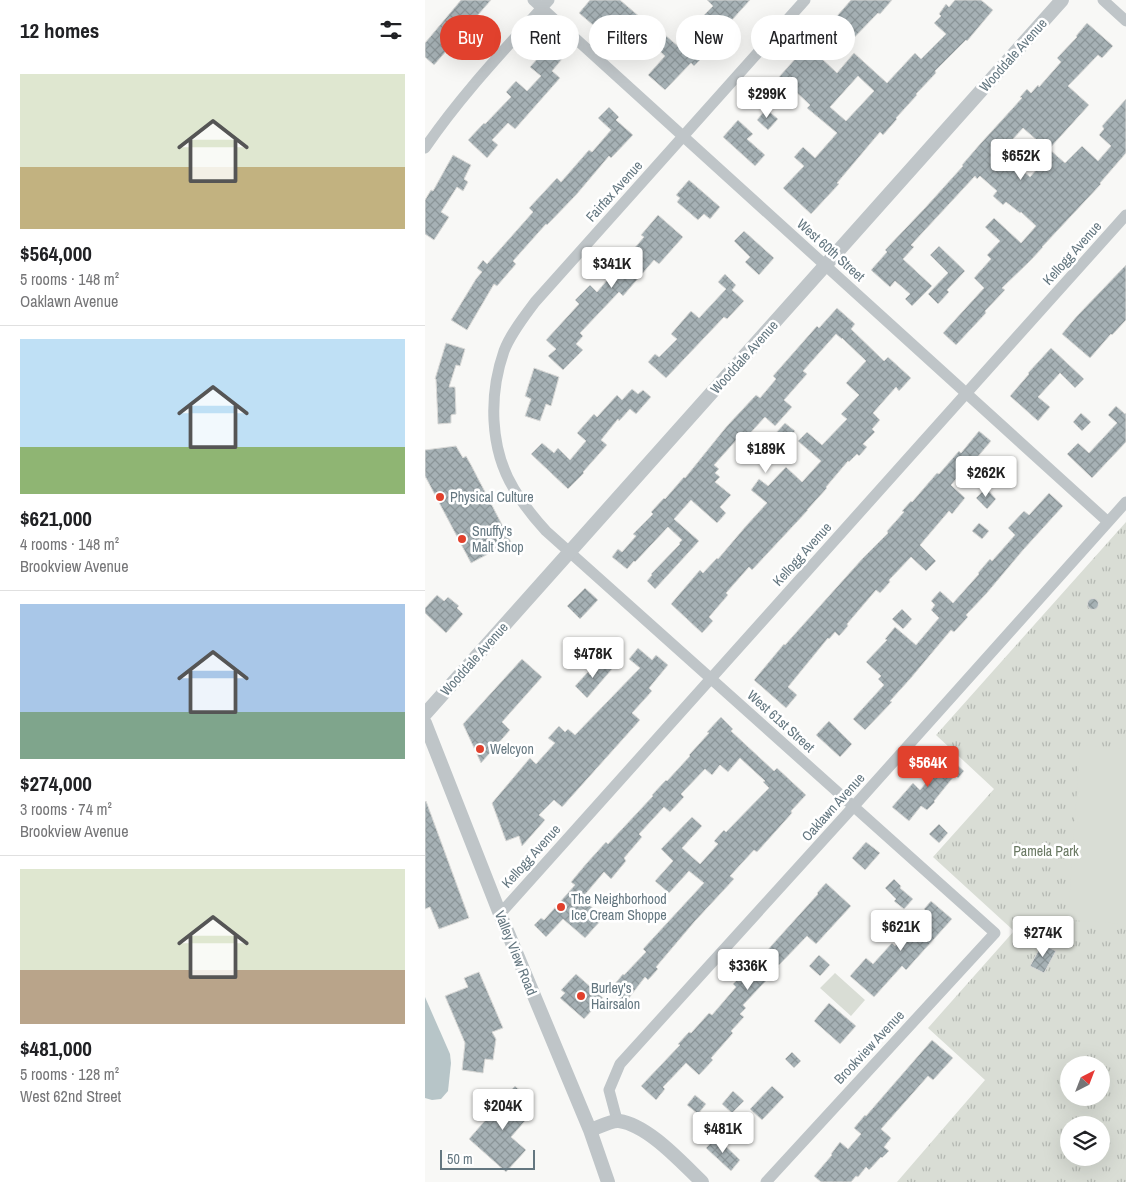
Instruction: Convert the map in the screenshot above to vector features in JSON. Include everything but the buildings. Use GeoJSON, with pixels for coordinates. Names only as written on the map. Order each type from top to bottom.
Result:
{"type":"FeatureCollection","features":[{"type":"Feature","properties":{"kind":"street","name":"Fairfax Avenue"},"geometry":{"type":"LineString","coordinates":[[546,531],[527,510],[512,487],[501,460],[495,433],[494,405],[497,377],[505,350],[518,325],[535,302],[805,0]]}},
{"type":"Feature","properties":{"kind":"street","name":"Wooddale Avenue"},"geometry":{"type":"LineString","coordinates":[[425,714],[1062,0]]}},
{"type":"Feature","properties":{"kind":"street"},"geometry":{"type":"LineString","coordinates":[[1103,0],[1126,20]]}},
{"type":"Feature","properties":{"kind":"street","name":"West 60th Street"},"geometry":{"type":"LineString","coordinates":[[541,3],[683,136],[1109,522]]}},
{"type":"Feature","properties":{"kind":"street"},"geometry":{"type":"LineString","coordinates":[[425,148],[467,91],[541,3]]}},
{"type":"Feature","properties":{"kind":"street","name":"Kellogg Avenue"},"geometry":{"type":"LineString","coordinates":[[500,914],[1126,215]]}},
{"type":"Feature","properties":{"kind":"street","name":"Oaklawn Avenue"},"geometry":{"type":"LineString","coordinates":[[617,1120],[609,1090],[620,1064],[1126,502]]}},
{"type":"Feature","properties":{"kind":"street","name":"West 61st Street"},"geometry":{"type":"LineString","coordinates":[[546,531],[995,933]]}},
{"type":"Feature","properties":{"kind":"street","name":"Valley View Road"},"geometry":{"type":"LineString","coordinates":[[425,724],[500,914],[590,1130],[608,1182]]}},
{"type":"Feature","properties":{"kind":"street","name":"Brookview Avenue"},"geometry":{"type":"LineString","coordinates":[[766,1182],[995,933]]}},
{"type":"Feature","properties":{"kind":"street"},"geometry":{"type":"LineString","coordinates":[[590,1130],[617,1120],[638,1127],[667,1148],[702,1182]]}},
{"type":"Feature","properties":{"kind":"green space","name":"Pamela Park"},"geometry":{"type":"Polygon","coordinates":[[[1126,522],[1126,1182],[897,1182],[985,1080],[928,1028],[1014,931],[933,857],[994,789],[936,735],[1126,522]]]}},
{"type":"Feature","properties":{"kind":"green space"},"geometry":{"type":"Polygon","coordinates":[[[1080,745],[1126,749],[1126,924],[1068,920],[1080,745]]]}},
{"type":"Feature","properties":{"kind":"green space"},"geometry":{"type":"Polygon","coordinates":[[[835,973],[865,1000],[851,1016],[820,988],[835,973]]]}},
{"type":"Feature","properties":{"kind":"shaded area"},"geometry":{"type":"Polygon","coordinates":[[[425,997],[450,1054],[448,1091],[441,1099],[432,1100],[425,1098],[425,997]]]}},
{"type":"Feature","properties":{"kind":"place","name":"Physical Culture"},"geometry":{"type":"Point","coordinates":[440,497]}},
{"type":"Feature","properties":{"kind":"place","name":"Snuffy's Malt Shop"},"geometry":{"type":"Point","coordinates":[462,539]}},
{"type":"Feature","properties":{"kind":"place","name":"Welcyon"},"geometry":{"type":"Point","coordinates":[480,749]}},
{"type":"Feature","properties":{"kind":"place","name":"The Neighborhood Ice Cream Shoppe"},"geometry":{"type":"Point","coordinates":[561,907]}},
{"type":"Feature","properties":{"kind":"place","name":"Burley's Hairsalon"},"geometry":{"type":"Point","coordinates":[581,996]}}]}
